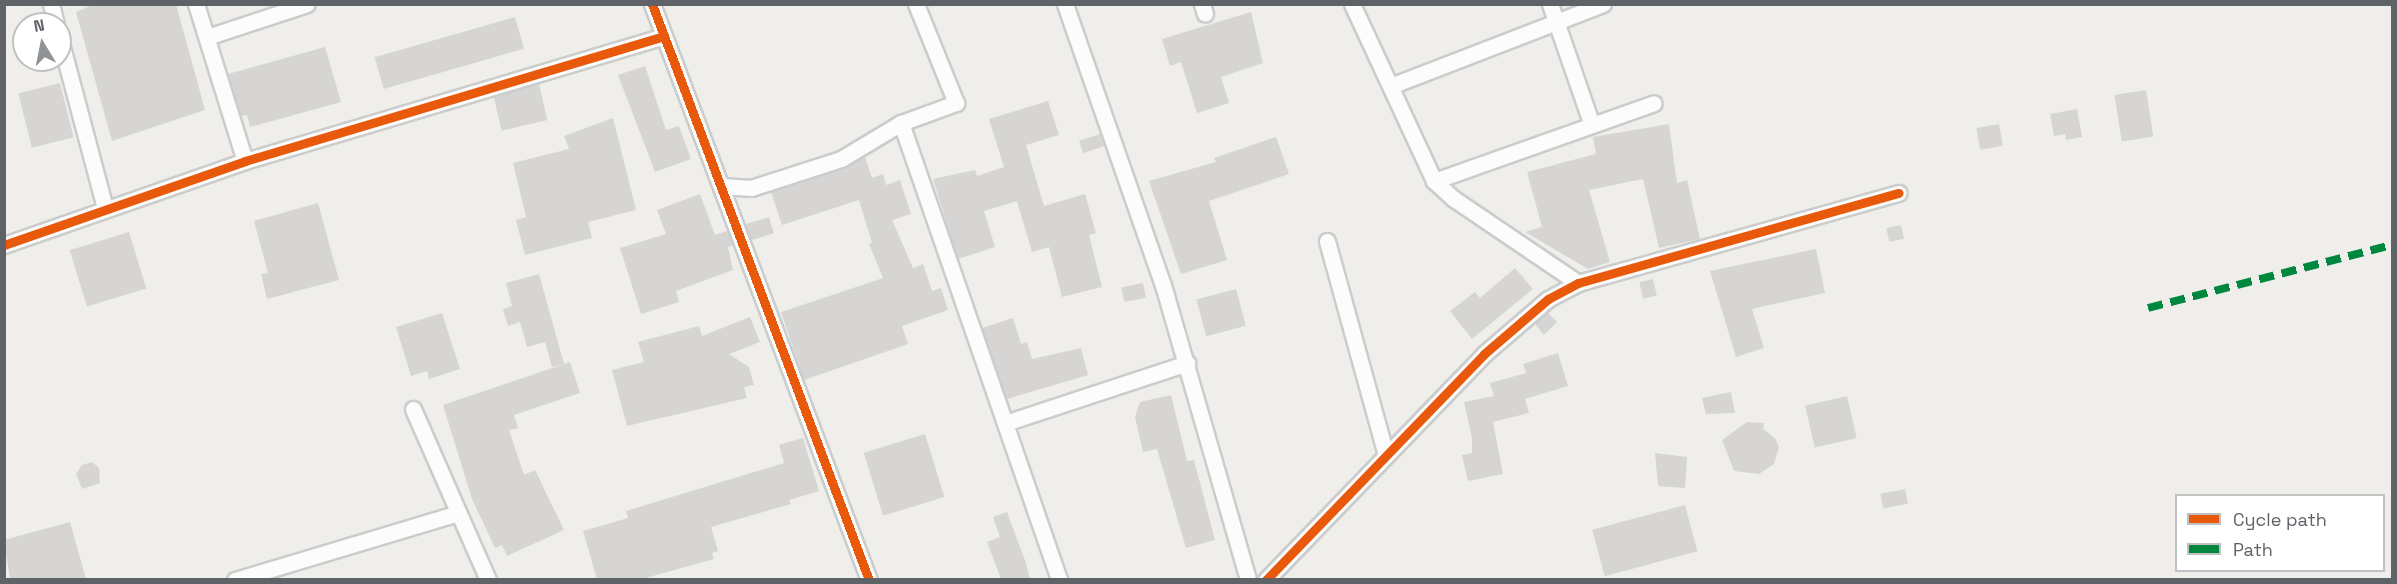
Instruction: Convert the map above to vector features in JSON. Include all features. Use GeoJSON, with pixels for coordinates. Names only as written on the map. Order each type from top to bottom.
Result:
{"type":"FeatureCollection","features":[{"type":"Feature","properties":{"kind":"street"},"geometry":{"type":"LineString","coordinates":[[196,4],[245,161]]}},
{"type":"Feature","properties":{"kind":"street"},"geometry":{"type":"LineString","coordinates":[[207,37],[307,4]]}},
{"type":"Feature","properties":{"kind":"street"},"geometry":{"type":"LineString","coordinates":[[652,4],[869,579]]}},
{"type":"Feature","properties":{"kind":"street"},"geometry":{"type":"LineString","coordinates":[[722,186],[751,188],[841,159],[901,123],[957,103],[916,4]]}},
{"type":"Feature","properties":{"kind":"street"},"geometry":{"type":"LineString","coordinates":[[1065,4],[1088,61],[1187,363],[1248,579]]}},
{"type":"Feature","properties":{"kind":"street"},"geometry":{"type":"LineString","coordinates":[[1352,4],[1393,85],[1434,181],[1454,199],[1578,283]]}},
{"type":"Feature","properties":{"kind":"street"},"geometry":{"type":"LineString","coordinates":[[1550,4],[1592,125]]}},
{"type":"Feature","properties":{"kind":"street"},"geometry":{"type":"LineString","coordinates":[[1393,85],[1603,4]]}},
{"type":"Feature","properties":{"kind":"street"},"geometry":{"type":"LineString","coordinates":[[4,245],[245,161],[664,36]]}},
{"type":"Feature","properties":{"kind":"street"},"geometry":{"type":"LineString","coordinates":[[69,72],[105,208]]}},
{"type":"Feature","properties":{"kind":"street"},"geometry":{"type":"LineString","coordinates":[[1434,181],[1654,103]]}},
{"type":"Feature","properties":{"kind":"street"},"geometry":{"type":"LineString","coordinates":[[901,123],[1059,579]]}},
{"type":"Feature","properties":{"kind":"street"},"geometry":{"type":"LineString","coordinates":[[1266,579],[1484,354],[1548,299],[1578,283],[1899,193]]}},
{"type":"Feature","properties":{"kind":"street"},"geometry":{"type":"LineString","coordinates":[[1327,241],[1386,455]]}},
{"type":"Feature","properties":{"kind":"street"},"geometry":{"type":"LineString","coordinates":[[1005,423],[1187,363]]}},
{"type":"Feature","properties":{"kind":"street"},"geometry":{"type":"LineString","coordinates":[[414,409],[488,579]]}},
{"type":"Feature","properties":{"kind":"street"},"geometry":{"type":"LineString","coordinates":[[244,578],[458,513]]}},
{"type":"Feature","properties":{"kind":"building"},"geometry":{"type":"Polygon","coordinates":[[[95,4],[176,4],[205,110],[112,141],[76,12],[95,4]]]}},
{"type":"Feature","properties":{"kind":"building"},"geometry":{"type":"Polygon","coordinates":[[[1251,12],[1263,63],[1221,77],[1229,103],[1197,113],[1181,62],[1170,66],[1162,39],[1251,12]]]}},
{"type":"Feature","properties":{"kind":"building"},"geometry":{"type":"Polygon","coordinates":[[[515,17],[524,49],[384,89],[375,57],[515,17]]]}},
{"type":"Feature","properties":{"kind":"building"},"geometry":{"type":"Polygon","coordinates":[[[325,47],[341,102],[250,127],[247,115],[241,116],[228,74],[325,47]]]}},
{"type":"Feature","properties":{"kind":"building"},"geometry":{"type":"Polygon","coordinates":[[[645,66],[666,130],[679,126],[691,159],[655,172],[618,75],[645,66]]]}},
{"type":"Feature","properties":{"kind":"building"},"geometry":{"type":"Polygon","coordinates":[[[60,83],[74,137],[32,148],[18,93],[60,83]]]}},
{"type":"Feature","properties":{"kind":"building"},"geometry":{"type":"Polygon","coordinates":[[[539,84],[547,120],[502,131],[493,95],[539,84]]]}},
{"type":"Feature","properties":{"kind":"building"},"geometry":{"type":"Polygon","coordinates":[[[2146,90],[2153,136],[2122,141],[2114,95],[2146,90]]]}},
{"type":"Feature","properties":{"kind":"building"},"geometry":{"type":"Polygon","coordinates":[[[1048,101],[1059,135],[1026,145],[1044,206],[1085,194],[1096,233],[1089,235],[1102,287],[1062,297],[1049,247],[1032,252],[1017,201],[984,211],[995,247],[958,259],[933,179],[975,170],[977,176],[1004,167],[989,119],[1048,101]]]}},
{"type":"Feature","properties":{"kind":"building"},"geometry":{"type":"Polygon","coordinates":[[[2077,109],[2082,137],[2066,140],[2065,134],[2054,136],[2050,114],[2077,109]]]}},
{"type":"Feature","properties":{"kind":"building"},"geometry":{"type":"Polygon","coordinates":[[[613,118],[636,210],[588,222],[592,238],[525,255],[516,220],[526,217],[513,163],[569,149],[564,136],[613,118]]]}},
{"type":"Feature","properties":{"kind":"building"},"geometry":{"type":"Polygon","coordinates":[[[1669,124],[1677,183],[1687,180],[1700,239],[1659,248],[1643,179],[1589,190],[1610,262],[1588,269],[1525,232],[1542,227],[1527,172],[1596,154],[1593,137],[1669,124]]]}},
{"type":"Feature","properties":{"kind":"building"},"geometry":{"type":"Polygon","coordinates":[[[1999,124],[2003,146],[1980,150],[1976,128],[1999,124]]]}},
{"type":"Feature","properties":{"kind":"building"},"geometry":{"type":"Polygon","coordinates":[[[1100,134],[1104,146],[1083,153],[1079,141],[1100,134]]]}},
{"type":"Feature","properties":{"kind":"building"},"geometry":{"type":"Polygon","coordinates":[[[1276,137],[1289,174],[1209,201],[1227,260],[1181,274],[1149,181],[1216,162],[1214,158],[1276,137]]]}},
{"type":"Feature","properties":{"kind":"building"},"geometry":{"type":"Polygon","coordinates":[[[865,157],[872,178],[883,174],[886,185],[900,180],[911,214],[892,220],[913,268],[923,264],[932,291],[941,288],[948,310],[902,326],[908,344],[804,380],[781,312],[883,278],[869,244],[872,243],[859,200],[782,225],[771,192],[844,168],[865,157]]]}},
{"type":"Feature","properties":{"kind":"building"},"geometry":{"type":"Polygon","coordinates":[[[700,194],[715,235],[727,231],[733,246],[728,247],[733,270],[676,291],[679,302],[641,314],[620,248],[666,234],[657,210],[700,194]]]}},
{"type":"Feature","properties":{"kind":"building"},"geometry":{"type":"Polygon","coordinates":[[[318,203],[339,280],[267,299],[261,274],[268,273],[254,221],[318,203]]]}},
{"type":"Feature","properties":{"kind":"building"},"geometry":{"type":"Polygon","coordinates":[[[769,217],[774,233],[751,240],[746,224],[769,217]]]}},
{"type":"Feature","properties":{"kind":"building"},"geometry":{"type":"Polygon","coordinates":[[[1901,225],[1904,239],[1889,242],[1886,228],[1901,225]]]}},
{"type":"Feature","properties":{"kind":"building"},"geometry":{"type":"Polygon","coordinates":[[[129,232],[146,288],[87,307],[70,250],[129,232]]]}},
{"type":"Feature","properties":{"kind":"building"},"geometry":{"type":"Polygon","coordinates":[[[1816,249],[1825,293],[1752,309],[1764,348],[1736,357],[1710,271],[1816,249]]]}},
{"type":"Feature","properties":{"kind":"building"},"geometry":{"type":"Polygon","coordinates":[[[1515,268],[1533,289],[1472,339],[1450,311],[1475,292],[1480,298],[1515,268]]]}},
{"type":"Feature","properties":{"kind":"building"},"geometry":{"type":"Polygon","coordinates":[[[539,274],[564,364],[552,367],[545,342],[527,347],[520,322],[508,326],[503,309],[512,306],[506,283],[539,274]]]}},
{"type":"Feature","properties":{"kind":"building"},"geometry":{"type":"Polygon","coordinates":[[[1653,279],[1657,296],[1643,299],[1639,282],[1653,279]]]}},
{"type":"Feature","properties":{"kind":"building"},"geometry":{"type":"Polygon","coordinates":[[[1143,283],[1146,298],[1124,302],[1121,287],[1143,283]]]}},
{"type":"Feature","properties":{"kind":"building"},"geometry":{"type":"Polygon","coordinates":[[[1236,289],[1246,326],[1206,336],[1196,300],[1236,289]]]}},
{"type":"Feature","properties":{"kind":"building"},"geometry":{"type":"Polygon","coordinates":[[[442,313],[460,369],[429,379],[427,371],[411,376],[396,327],[442,313]]]}},
{"type":"Feature","properties":{"kind":"building"},"geometry":{"type":"Polygon","coordinates":[[[1548,313],[1557,322],[1544,335],[1535,324],[1548,313]]]}},
{"type":"Feature","properties":{"kind":"building"},"geometry":{"type":"Polygon","coordinates":[[[750,317],[760,342],[729,354],[749,367],[754,385],[744,387],[747,398],[627,426],[612,370],[644,362],[638,342],[699,326],[702,336],[750,317]]]}},
{"type":"Feature","properties":{"kind":"building"},"geometry":{"type":"Polygon","coordinates":[[[1013,318],[1021,344],[1027,342],[1032,359],[1081,348],[1088,375],[1007,399],[982,328],[1013,318]]]}},
{"type":"Feature","properties":{"kind":"building"},"geometry":{"type":"Polygon","coordinates":[[[1558,353],[1568,386],[1525,399],[1529,413],[1493,422],[1503,474],[1468,481],[1462,455],[1472,453],[1472,439],[1464,402],[1494,396],[1490,383],[1526,373],[1523,364],[1558,353]]]}},
{"type":"Feature","properties":{"kind":"building"},"geometry":{"type":"Polygon","coordinates":[[[570,362],[580,393],[514,415],[518,428],[509,430],[524,475],[535,470],[564,530],[507,556],[502,545],[495,548],[472,499],[443,405],[570,362]]]}},
{"type":"Feature","properties":{"kind":"building"},"geometry":{"type":"Polygon","coordinates":[[[1731,392],[1735,413],[1706,414],[1702,398],[1731,392]]]}},
{"type":"Feature","properties":{"kind":"building"},"geometry":{"type":"Polygon","coordinates":[[[1171,395],[1187,461],[1194,460],[1215,540],[1186,548],[1157,449],[1143,452],[1135,417],[1140,402],[1171,395]]]}},
{"type":"Feature","properties":{"kind":"building"},"geometry":{"type":"Polygon","coordinates":[[[1847,396],[1857,438],[1815,448],[1805,406],[1847,396]]]}},
{"type":"Feature","properties":{"kind":"building"},"geometry":{"type":"Polygon","coordinates":[[[1747,422],[1764,423],[1763,429],[1775,438],[1779,447],[1774,464],[1759,474],[1734,471],[1722,440],[1747,422]]]}},
{"type":"Feature","properties":{"kind":"building"},"geometry":{"type":"Polygon","coordinates":[[[925,434],[944,497],[883,516],[864,453],[925,434]]]}},
{"type":"Feature","properties":{"kind":"building"},"geometry":{"type":"Polygon","coordinates":[[[803,438],[819,491],[789,500],[791,504],[711,527],[718,551],[712,553],[714,559],[642,579],[597,579],[583,531],[628,518],[626,511],[784,463],[779,445],[803,438]]]}},
{"type":"Feature","properties":{"kind":"building"},"geometry":{"type":"Polygon","coordinates":[[[1655,453],[1687,457],[1685,488],[1658,486],[1655,453]]]}},
{"type":"Feature","properties":{"kind":"building"},"geometry":{"type":"Polygon","coordinates":[[[92,462],[99,468],[100,483],[82,489],[76,474],[82,465],[92,462]]]}},
{"type":"Feature","properties":{"kind":"building"},"geometry":{"type":"Polygon","coordinates":[[[1905,489],[1908,504],[1883,508],[1880,494],[1905,489]]]}},
{"type":"Feature","properties":{"kind":"building"},"geometry":{"type":"Polygon","coordinates":[[[1685,505],[1697,551],[1605,576],[1592,530],[1685,505]]]}},
{"type":"Feature","properties":{"kind":"building"},"geometry":{"type":"Polygon","coordinates":[[[1007,512],[1030,579],[1001,579],[987,542],[1000,537],[993,517],[1007,512]]]}},
{"type":"Feature","properties":{"kind":"building"},"geometry":{"type":"Polygon","coordinates":[[[70,522],[86,579],[10,579],[4,540],[70,522]]]}},
{"type":"Feature","properties":{"kind":"marked path"},"geometry":{"type":"LineString","coordinates":[[2148,308],[2392,245]]}},
{"type":"Feature","properties":{"kind":"cycle path"},"geometry":{"type":"LineString","coordinates":[[652,4],[869,580]]}},
{"type":"Feature","properties":{"kind":"cycle path"},"geometry":{"type":"LineString","coordinates":[[4,245],[245,161],[664,36]]}},
{"type":"Feature","properties":{"kind":"cycle path"},"geometry":{"type":"LineString","coordinates":[[1266,580],[1484,354],[1548,299],[1578,283],[1899,193]]}}]}
